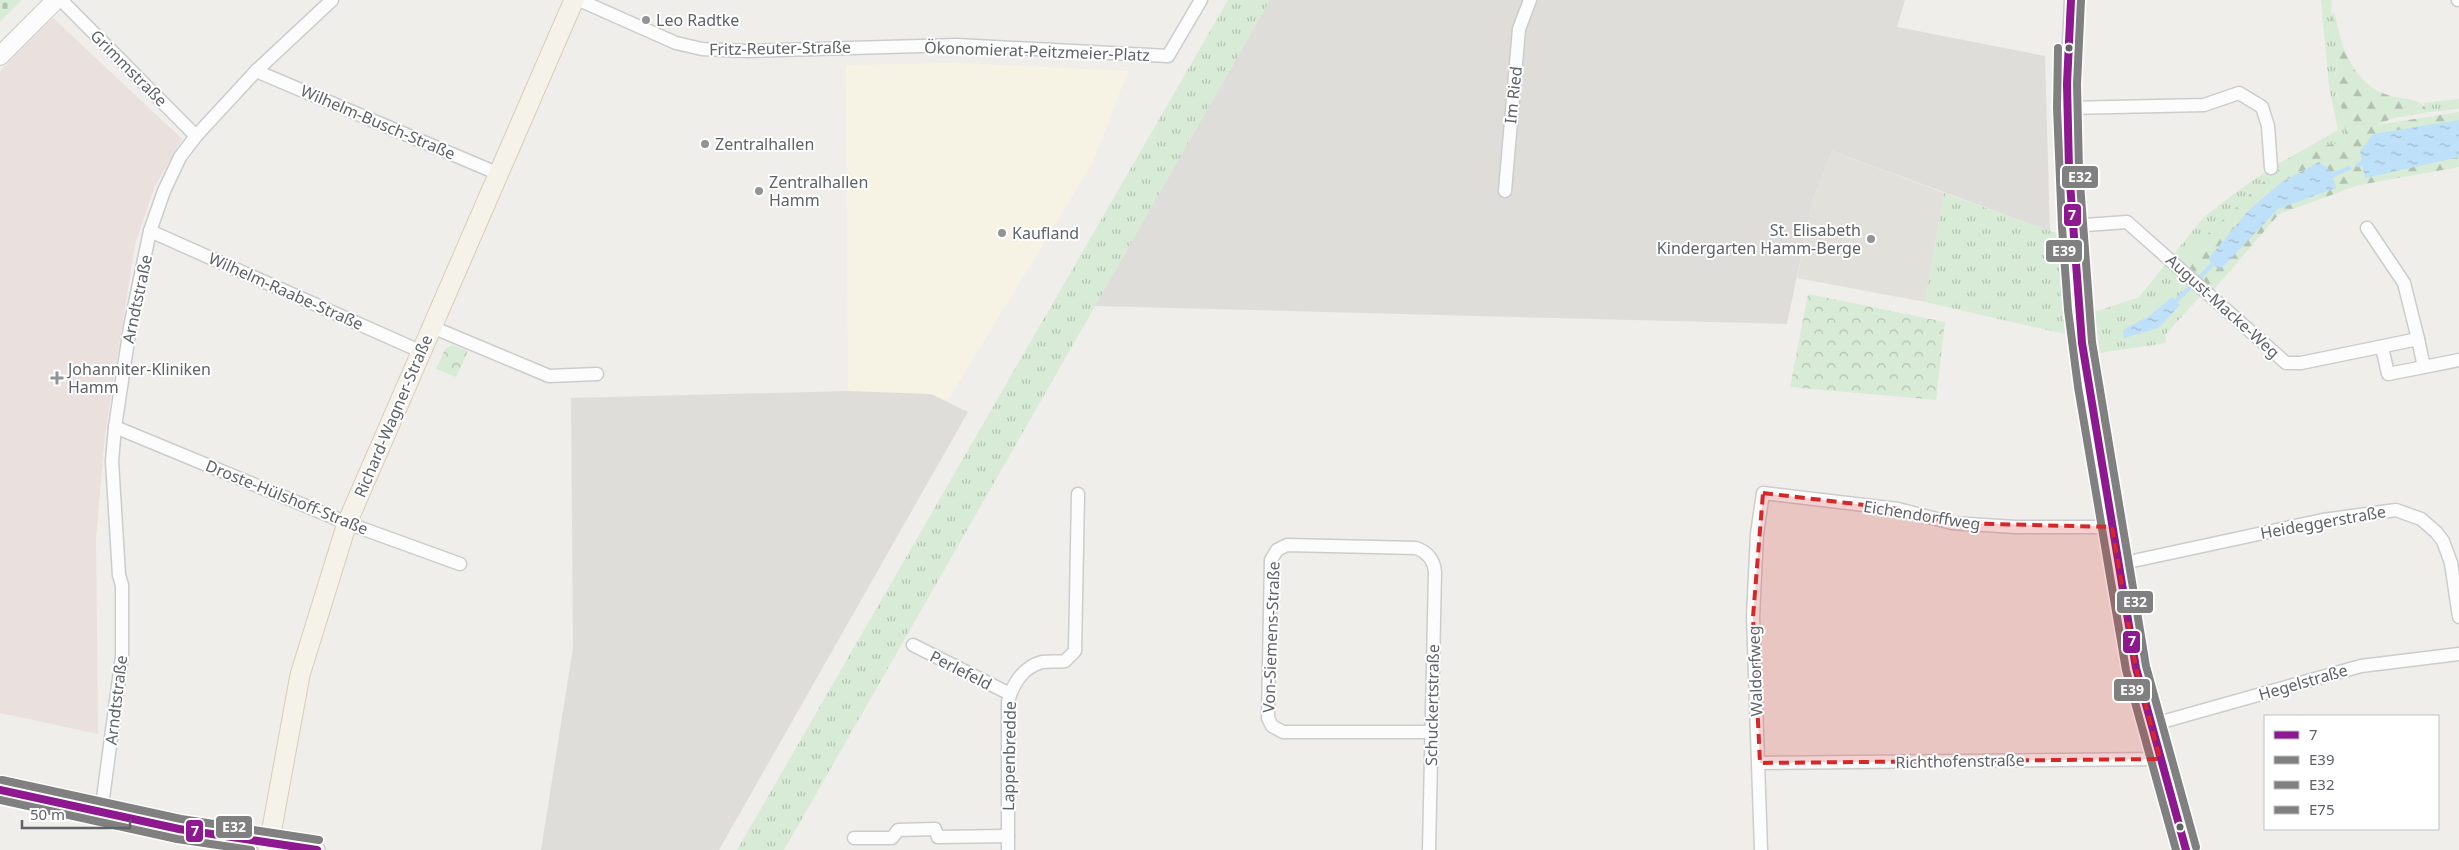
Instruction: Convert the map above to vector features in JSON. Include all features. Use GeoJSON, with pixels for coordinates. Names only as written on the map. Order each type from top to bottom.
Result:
{"type":"FeatureCollection","features":[{"type":"Feature","properties":{"kind":"main road"},"geometry":{"type":"LineString","coordinates":[[0,56],[56,0]]}},
{"type":"Feature","properties":{"kind":"main road","name":"Richard-Wagner-Straße"},"geometry":{"type":"LineString","coordinates":[[269,847],[300,675],[347,523],[574,0]]}},
{"type":"Feature","properties":{"kind":"street","name":"Grimmstraße"},"geometry":{"type":"LineString","coordinates":[[61,0],[196,136]]}},
{"type":"Feature","properties":{"kind":"street","name":"Arndtstraße"},"geometry":{"type":"LineString","coordinates":[[101,813],[122,656],[122,584],[118,575],[112,461],[115,427],[130,327],[150,231],[164,191],[180,157],[196,136],[256,70],[332,0]]}},
{"type":"Feature","properties":{"kind":"street","name":"Fritz-Reuter-Straße"},"geometry":{"type":"LineString","coordinates":[[579,0],[676,43],[702,49],[747,51],[900,46]]}},
{"type":"Feature","properties":{"kind":"street","name":"Ökonomierat-Peitzmeier-Platz"},"geometry":{"type":"LineString","coordinates":[[900,46],[957,45],[1168,56],[1201,0]]}},
{"type":"Feature","properties":{"kind":"street","name":"Im Ried"},"geometry":{"type":"LineString","coordinates":[[1505,191],[1520,28],[1530,0]]}},
{"type":"Feature","properties":{"kind":"street"},"geometry":{"type":"LineString","coordinates":[[2071,0],[2067,108],[2072,226],[2083,352],[2136,668],[2186,850]]}},
{"type":"Feature","properties":{"kind":"street","name":"Wilhelm-Busch-Straße"},"geometry":{"type":"LineString","coordinates":[[256,70],[499,174]]}},
{"type":"Feature","properties":{"kind":"street"},"geometry":{"type":"LineString","coordinates":[[2067,108],[2204,105],[2240,93],[2262,107],[2268,126],[2271,168]]}},
{"type":"Feature","properties":{"kind":"street","name":"August-Macke-Weg"},"geometry":{"type":"LineString","coordinates":[[2072,226],[2128,222],[2286,363],[2301,363],[2418,339]]}},
{"type":"Feature","properties":{"kind":"street"},"geometry":{"type":"LineString","coordinates":[[2367,228],[2404,283],[2424,367]]}},
{"type":"Feature","properties":{"kind":"street","name":"Wilhelm-Raabe-Straße"},"geometry":{"type":"LineString","coordinates":[[150,231],[422,352]]}},
{"type":"Feature","properties":{"kind":"street"},"geometry":{"type":"LineString","coordinates":[[432,327],[548,376],[597,374]]}},
{"type":"Feature","properties":{"kind":"street"},"geometry":{"type":"LineString","coordinates":[[2382,347],[2388,374],[2459,360]]}},
{"type":"Feature","properties":{"kind":"street","name":"Droste-Hülshoff-Straße"},"geometry":{"type":"LineString","coordinates":[[115,427],[347,523],[460,564]]}},
{"type":"Feature","properties":{"kind":"street","name":"Eichendorffweg"},"geometry":{"type":"LineString","coordinates":[[1763,493],[1898,509],[1952,523],[2015,527],[2112,527]]}},
{"type":"Feature","properties":{"kind":"street","name":"Waldorfweg"},"geometry":{"type":"LineString","coordinates":[[1761,850],[1760,763],[1753,617],[1757,534],[1763,493]]}},
{"type":"Feature","properties":{"kind":"street","name":"Lappenbredde"},"geometry":{"type":"LineString","coordinates":[[1008,850],[1010,694],[1019,677],[1034,665],[1043,662],[1065,661],[1075,651],[1078,494]]}},
{"type":"Feature","properties":{"kind":"street","name":"Heideggerstraße"},"geometry":{"type":"LineString","coordinates":[[2119,564],[2323,520],[2396,510],[2421,519],[2443,541],[2451,563],[2459,617]]}},
{"type":"Feature","properties":{"kind":"street","name":"Von-Siemens-Straße"},"geometry":{"type":"LineString","coordinates":[[1431,732],[1283,732],[1272,726],[1268,718],[1271,560],[1277,550],[1288,545],[1416,548],[1426,553],[1432,562]]}},
{"type":"Feature","properties":{"kind":"street","name":"Schuckertstraße"},"geometry":{"type":"LineString","coordinates":[[1429,850],[1435,572],[1432,562]]}},
{"type":"Feature","properties":{"kind":"street","name":"Perlefeld"},"geometry":{"type":"LineString","coordinates":[[913,645],[1010,694]]}},
{"type":"Feature","properties":{"kind":"street","name":"Hegelstraße"},"geometry":{"type":"LineString","coordinates":[[2151,725],[2361,666],[2459,654]]}},
{"type":"Feature","properties":{"kind":"street","name":"Richthofenstraße"},"geometry":{"type":"LineString","coordinates":[[1760,763],[2160,759]]}},
{"type":"Feature","properties":{"kind":"street"},"geometry":{"type":"LineString","coordinates":[[0,790],[101,813],[269,847],[317,850]]}},
{"type":"Feature","properties":{"kind":"street"},"geometry":{"type":"LineString","coordinates":[[854,838],[892,838],[898,830],[935,829],[938,837],[1008,836]]}},
{"type":"Feature","properties":{"kind":"highlighted area"},"geometry":{"type":"Polygon","coordinates":[[[1763,493],[1898,509],[1952,523],[2112,527],[2136,668],[2160,759],[1760,763],[1753,617],[1763,493]]]}},
{"type":"Feature","properties":{"kind":"shaded area"},"geometry":{"type":"Polygon","coordinates":[[[1270,0],[1905,0],[1897,27],[2045,56],[2050,231],[1832,151],[1813,199],[1787,324],[1094,306],[1270,0]]]}},
{"type":"Feature","properties":{"kind":"shaded area","name":"Johanniter-Kliniken Hamm"},"geometry":{"type":"Polygon","coordinates":[[[53,18],[182,139],[155,186],[135,244],[105,435],[96,539],[98,734],[0,713],[0,71],[53,18]]]}},
{"type":"Feature","properties":{"kind":"shaded area"},"geometry":{"type":"Polygon","coordinates":[[[957,63],[1128,71],[1093,162],[948,400],[931,394],[848,391],[846,65],[957,63]]]}},
{"type":"Feature","properties":{"kind":"shaded area","name":"St. Elisabeth Kindergarten Hamm-Berge"},"geometry":{"type":"Polygon","coordinates":[[[1832,151],[1944,193],[1925,302],[1797,278],[1813,199],[1832,151]]]}},
{"type":"Feature","properties":{"kind":"shaded area"},"geometry":{"type":"Polygon","coordinates":[[[848,391],[931,394],[968,412],[719,850],[541,850],[573,648],[571,398],[848,391]]]}},
{"type":"Feature","properties":{"kind":"green space"},"geometry":{"type":"Polygon","coordinates":[[[0,0],[22,0],[0,22],[0,0]]]}},
{"type":"Feature","properties":{"kind":"green space"},"geometry":{"type":"Polygon","coordinates":[[[1228,0],[1270,0],[784,850],[737,850],[1228,0]]]}},
{"type":"Feature","properties":{"kind":"green space"},"geometry":{"type":"Polygon","coordinates":[[[2321,0],[2332,0],[2331,13],[2339,55],[2335,75],[2336,93],[2341,105],[2347,146],[2328,145],[2307,153],[2285,166],[2241,204],[2191,256],[2183,269],[2206,290],[2165,335],[2166,343],[2100,353],[2095,312],[2139,297],[2203,218],[2271,168],[2338,130],[2329,87],[2321,0]]]}},
{"type":"Feature","properties":{"kind":"green space"},"geometry":{"type":"Polygon","coordinates":[[[2331,13],[2335,14],[2345,52],[2351,64],[2367,84],[2391,96],[2417,101],[2429,112],[2394,118],[2376,125],[2459,112],[2459,167],[2359,185],[2279,214],[2210,294],[2183,269],[2199,242],[2273,173],[2314,148],[2338,143],[2347,145],[2341,105],[2334,84],[2339,55],[2331,13]]]}},
{"type":"Feature","properties":{"kind":"green space"},"geometry":{"type":"Polygon","coordinates":[[[2459,99],[2459,109],[2429,112],[2423,103],[2459,99]]]}},
{"type":"Feature","properties":{"kind":"green space"},"geometry":{"type":"Polygon","coordinates":[[[1944,193],[2056,233],[2065,334],[1925,302],[1944,193]]]}},
{"type":"Feature","properties":{"kind":"green space"},"geometry":{"type":"Polygon","coordinates":[[[1808,294],[1945,322],[1936,400],[1790,387],[1808,294]]]}},
{"type":"Feature","properties":{"kind":"green space"},"geometry":{"type":"Polygon","coordinates":[[[452,345],[468,351],[456,377],[436,369],[445,349],[452,345]]]}},
{"type":"Feature","properties":{"kind":"water"},"geometry":{"type":"Polygon","coordinates":[[[2459,120],[2459,157],[2365,178],[2360,151],[2373,134],[2459,120]]]}},
{"type":"Feature","properties":{"kind":"water"},"geometry":{"type":"Polygon","coordinates":[[[2319,162],[2331,171],[2336,188],[2278,209],[2220,270],[2208,259],[2249,210],[2282,182],[2319,162]]]}},
{"type":"Feature","properties":{"kind":"water"},"geometry":{"type":"Polygon","coordinates":[[[2172,297],[2180,305],[2158,328],[2124,338],[2123,330],[2149,316],[2172,297]]]}},
{"type":"Feature","properties":{"kind":"waterway"},"geometry":{"type":"LineString","coordinates":[[2358,165],[2362,163]]}},
{"type":"Feature","properties":{"kind":"waterway"},"geometry":{"type":"LineString","coordinates":[[2333,175],[2349,168]]}},
{"type":"Feature","properties":{"kind":"waterway"},"geometry":{"type":"LineString","coordinates":[[2200,277],[2213,264]]}},
{"type":"Feature","properties":{"kind":"waterway"},"geometry":{"type":"LineString","coordinates":[[2176,301],[2190,287]]}},
{"type":"Feature","properties":{"kind":"transit line","name":"7"},"geometry":{"type":"LineString","coordinates":[[2071,0],[2067,84],[2069,170],[2082,343],[2136,668],[2186,850]]}},
{"type":"Feature","properties":{"kind":"transit line","name":"E32"},"geometry":{"type":"LineString","coordinates":[[2081,0],[2077,84],[2079,170],[2092,342],[2146,666],[2196,847]]}},
{"type":"Feature","properties":{"kind":"transit line","name":"E39"},"geometry":{"type":"LineString","coordinates":[[2058,48],[2057,108],[2062,227],[2068,310],[2078,387],[2126,670],[2176,850]]}},
{"type":"Feature","properties":{"kind":"transit line","name":"E32"},"geometry":{"type":"LineString","coordinates":[[2,780],[181,819],[319,840]]}},
{"type":"Feature","properties":{"kind":"transit line","name":"7"},"geometry":{"type":"LineString","coordinates":[[0,790],[179,829],[317,850]]}},
{"type":"Feature","properties":{"kind":"transit line","name":"E75"},"geometry":{"type":"LineString","coordinates":[[0,800],[177,839],[251,850]]}},
{"type":"Feature","properties":{"kind":"place","name":"Leo Radtke"},"geometry":{"type":"Point","coordinates":[646,20]}},
{"type":"Feature","properties":{"kind":"place","name":"Zentralhallen"},"geometry":{"type":"Point","coordinates":[705,144]}},
{"type":"Feature","properties":{"kind":"place","name":"Zentralhallen Hamm"},"geometry":{"type":"Point","coordinates":[759,191]}},
{"type":"Feature","properties":{"kind":"place","name":"Kaufland"},"geometry":{"type":"Point","coordinates":[1002,233]}},
{"type":"Feature","properties":{"kind":"place","name":"St. Elisabeth Kindergarten Hamm-Berge"},"geometry":{"type":"Point","coordinates":[1871,239]}},
{"type":"Feature","properties":{"kind":"place","name":"Johanniter-Kliniken Hamm"},"geometry":{"type":"Point","coordinates":[57,378]}}]}
